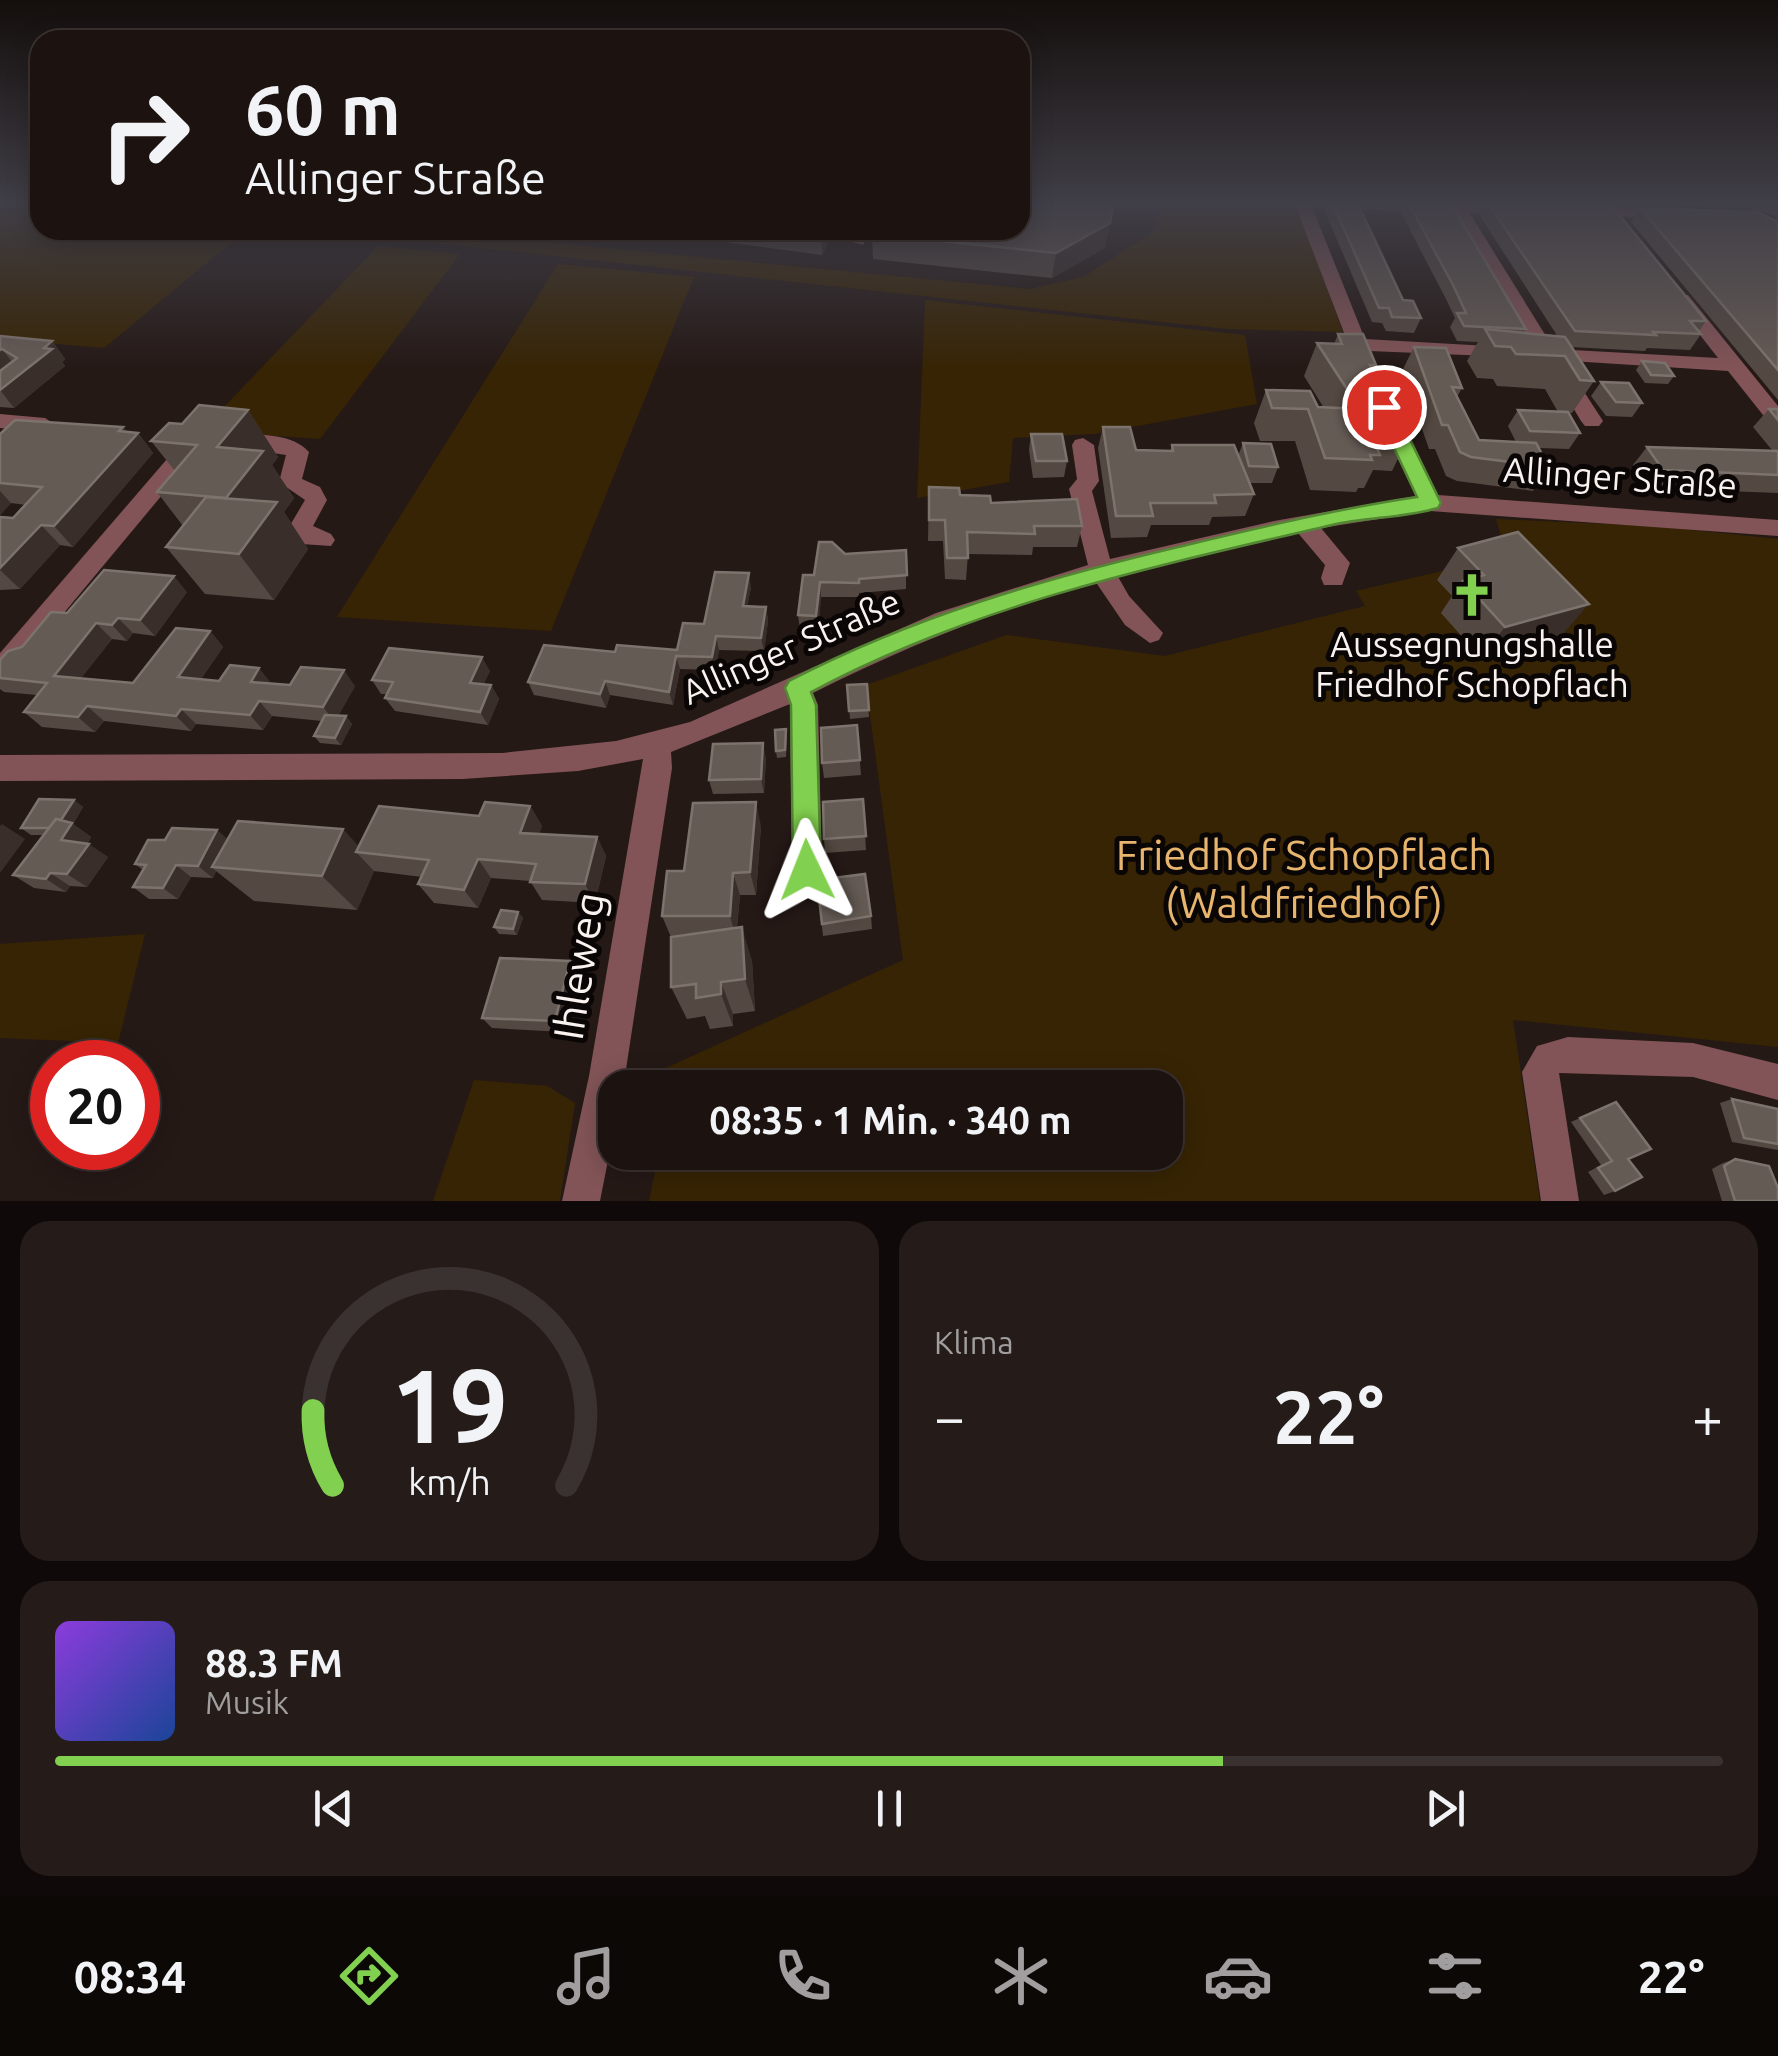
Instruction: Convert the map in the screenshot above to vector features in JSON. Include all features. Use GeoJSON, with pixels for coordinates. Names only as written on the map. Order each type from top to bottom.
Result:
{"type":"FeatureCollection","features":[{"type":"Feature","properties":{"kind":"street"},"geometry":{"type":"LineString","coordinates":[[1324,258],[1377,392],[1430,503]]}},
{"type":"Feature","properties":{"kind":"street"},"geometry":{"type":"LineString","coordinates":[[1488,258],[1592,421]]}},
{"type":"Feature","properties":{"kind":"street"},"geometry":{"type":"LineString","coordinates":[[1666,280],[1730,365],[1778,420]]}},
{"type":"Feature","properties":{"kind":"street"},"geometry":{"type":"LineString","coordinates":[[1358,345],[1730,365]]}},
{"type":"Feature","properties":{"kind":"street"},"geometry":{"type":"LineString","coordinates":[[0,440],[10,422],[71,426]]}},
{"type":"Feature","properties":{"kind":"street"},"geometry":{"type":"LineString","coordinates":[[0,670],[198,438],[294,448],[299,458],[290,482],[312,493],[316,500],[300,527],[309,538],[323,540]]}},
{"type":"Feature","properties":{"kind":"street"},"geometry":{"type":"LineString","coordinates":[[1083,445],[1088,482],[1080,489],[1106,572],[1118,602],[1150,633]]}},
{"type":"Feature","properties":{"kind":"street","name":"Allinger Straße"},"geometry":{"type":"LineString","coordinates":[[0,768],[463,767],[550,763],[657,744],[798,688],[859,656],[945,620],[1106,572],[1304,524],[1430,503],[1778,528]]}},
{"type":"Feature","properties":{"kind":"street"},"geometry":{"type":"LineString","coordinates":[[1094,510],[1106,572]]}},
{"type":"Feature","properties":{"kind":"street"},"geometry":{"type":"LineString","coordinates":[[1304,524],[1338,563],[1332,578]]}},
{"type":"Feature","properties":{"kind":"street"},"geometry":{"type":"LineString","coordinates":[[798,688],[804,705],[807,870]]}},
{"type":"Feature","properties":{"kind":"street","name":"Ihleweg"},"geometry":{"type":"LineString","coordinates":[[581,1201],[610,1056],[658,768],[657,744]]}},
{"type":"Feature","properties":{"kind":"street"},"geometry":{"type":"LineString","coordinates":[[1560,1201],[1540,1072],[1549,1058],[1568,1054],[1693,1060],[1778,1082]]}},
{"type":"Feature","properties":{"kind":"green space"},"geometry":{"type":"Polygon","coordinates":[[[0,258],[213,258],[104,348],[0,339],[0,258]]]}},
{"type":"Feature","properties":{"kind":"green space"},"geometry":{"type":"Polygon","coordinates":[[[366,258],[457,258],[320,439],[201,431],[366,258]]]}},
{"type":"Feature","properties":{"kind":"green space"},"geometry":{"type":"Polygon","coordinates":[[[574,258],[709,258],[1030,289],[1083,277],[1112,258],[1316,258],[1343,332],[1227,329],[574,258]]]}},
{"type":"Feature","properties":{"kind":"green space"},"geometry":{"type":"Polygon","coordinates":[[[558,264],[694,277],[551,631],[337,617],[558,264]]]}},
{"type":"Feature","properties":{"kind":"green space"},"geometry":{"type":"Polygon","coordinates":[[[925,300],[1245,335],[1257,404],[1094,434],[1013,438],[1009,482],[917,498],[925,300]]]}},
{"type":"Feature","properties":{"kind":"green space","name":"Friedhof Schopflach (Waldfriedhof)"},"geometry":{"type":"Polygon","coordinates":[[[1496,519],[1653,526],[1778,539],[1778,1047],[1513,1020],[1540,1201],[649,1201],[655,1170],[1183,1170],[1183,1070],[661,1070],[903,960],[866,685],[1006,635],[1165,656],[1365,606],[1356,591],[1507,556],[1496,519]]]}},
{"type":"Feature","properties":{"kind":"green space"},"geometry":{"type":"Polygon","coordinates":[[[145,934],[119,1040],[0,1038],[0,944],[145,934]]]}},
{"type":"Feature","properties":{"kind":"green space"},"geometry":{"type":"Polygon","coordinates":[[[474,1080],[547,1086],[575,1103],[560,1201],[433,1201],[474,1080]]]}},
{"type":"Feature","properties":{"kind":"building"},"geometry":{"type":"Polygon","coordinates":[[[1357,258],[1383,258],[1403,300],[1413,301],[1421,318],[1392,317],[1389,308],[1379,308],[1357,258]]]}},
{"type":"Feature","properties":{"kind":"building"},"geometry":{"type":"Polygon","coordinates":[[[1438,258],[1484,258],[1526,329],[1464,326],[1457,313],[1466,313],[1438,258]]]}},
{"type":"Feature","properties":{"kind":"building"},"geometry":{"type":"Polygon","coordinates":[[[1525,258],[1655,258],[1706,321],[1690,321],[1701,334],[1575,331],[1525,258]]]}},
{"type":"Feature","properties":{"kind":"building"},"geometry":{"type":"Polygon","coordinates":[[[1683,258],[1778,258],[1778,370],[1683,258]]]}},
{"type":"Feature","properties":{"kind":"building"},"geometry":{"type":"Polygon","coordinates":[[[1485,329],[1565,337],[1594,381],[1580,380],[1565,356],[1516,354],[1511,347],[1495,346],[1485,329]]]}},
{"type":"Feature","properties":{"kind":"building"},"geometry":{"type":"Polygon","coordinates":[[[1338,334],[1363,334],[1376,365],[1370,365],[1408,438],[1372,438],[1380,455],[1370,455],[1372,460],[1325,458],[1308,409],[1272,408],[1266,390],[1310,391],[1318,407],[1360,409],[1317,343],[1342,344],[1338,334]]]}},
{"type":"Feature","properties":{"kind":"building"},"geometry":{"type":"Polygon","coordinates":[[[0,336],[52,341],[44,348],[52,349],[0,390],[0,371],[17,358],[0,350],[0,336]]]}},
{"type":"Feature","properties":{"kind":"building"},"geometry":{"type":"Polygon","coordinates":[[[1414,347],[1446,348],[1462,388],[1452,387],[1479,440],[1536,443],[1549,467],[1471,457],[1460,452],[1448,425],[1442,425],[1414,347]]]}},
{"type":"Feature","properties":{"kind":"building"},"geometry":{"type":"Polygon","coordinates":[[[1642,361],[1665,363],[1674,376],[1651,375],[1642,361]]]}},
{"type":"Feature","properties":{"kind":"building"},"geometry":{"type":"Polygon","coordinates":[[[1601,382],[1629,383],[1642,403],[1616,402],[1601,382]]]}},
{"type":"Feature","properties":{"kind":"building"},"geometry":{"type":"Polygon","coordinates":[[[199,405],[248,410],[217,447],[263,451],[226,498],[157,492],[197,445],[151,441],[169,423],[182,424],[199,405]]]}},
{"type":"Feature","properties":{"kind":"building"},"geometry":{"type":"Polygon","coordinates":[[[1518,410],[1568,412],[1580,433],[1530,431],[1518,410]]]}},
{"type":"Feature","properties":{"kind":"building"},"geometry":{"type":"Polygon","coordinates":[[[15,420],[123,427],[119,431],[138,433],[54,526],[41,525],[0,568],[0,517],[13,518],[42,487],[0,483],[0,434],[15,420]]]}},
{"type":"Feature","properties":{"kind":"building"},"geometry":{"type":"Polygon","coordinates":[[[1103,427],[1130,427],[1136,450],[1173,451],[1172,445],[1234,445],[1254,494],[1214,495],[1216,503],[1150,503],[1153,516],[1116,516],[1103,427]]]}},
{"type":"Feature","properties":{"kind":"building"},"geometry":{"type":"Polygon","coordinates":[[[1031,434],[1062,434],[1067,461],[1036,461],[1031,434]]]}},
{"type":"Feature","properties":{"kind":"building"},"geometry":{"type":"Polygon","coordinates":[[[1243,443],[1271,444],[1278,467],[1249,466],[1243,443]]]}},
{"type":"Feature","properties":{"kind":"building"},"geometry":{"type":"Polygon","coordinates":[[[1647,447],[1778,451],[1778,475],[1663,470],[1647,447]]]}},
{"type":"Feature","properties":{"kind":"building"},"geometry":{"type":"Polygon","coordinates":[[[929,487],[959,488],[960,495],[990,496],[991,503],[1077,499],[1082,526],[1034,526],[1035,534],[967,532],[968,558],[947,558],[945,520],[929,520],[929,487]]]}},
{"type":"Feature","properties":{"kind":"building"},"geometry":{"type":"Polygon","coordinates":[[[206,497],[277,502],[239,554],[166,547],[206,497]]]}},
{"type":"Feature","properties":{"kind":"building"},"geometry":{"type":"Polygon","coordinates":[[[1518,532],[1589,604],[1505,627],[1463,581],[1484,575],[1458,548],[1518,532]]]}},
{"type":"Feature","properties":{"kind":"building"},"geometry":{"type":"Polygon","coordinates":[[[819,542],[832,542],[845,554],[906,550],[907,575],[859,579],[859,583],[820,582],[816,616],[798,615],[803,575],[814,575],[819,542]]]}},
{"type":"Feature","properties":{"kind":"building"},"geometry":{"type":"Polygon","coordinates":[[[104,570],[174,576],[140,620],[118,618],[112,625],[96,623],[54,676],[133,683],[176,628],[210,631],[178,677],[219,681],[230,665],[259,668],[251,682],[290,685],[301,667],[344,670],[323,707],[259,701],[250,715],[181,709],[176,716],[87,706],[78,717],[24,712],[47,683],[0,678],[0,660],[8,651],[22,647],[51,612],[67,613],[104,570]]]}},
{"type":"Feature","properties":{"kind":"building"},"geometry":{"type":"Polygon","coordinates":[[[715,572],[749,573],[743,606],[766,607],[761,638],[716,636],[712,657],[676,656],[669,692],[605,681],[600,694],[528,682],[544,645],[615,652],[617,645],[677,650],[683,623],[704,624],[715,572]]]}},
{"type":"Feature","properties":{"kind":"building"},"geometry":{"type":"Polygon","coordinates":[[[389,648],[482,657],[470,683],[491,685],[480,712],[385,698],[393,682],[372,680],[389,648]]]}},
{"type":"Feature","properties":{"kind":"building"},"geometry":{"type":"Polygon","coordinates":[[[867,684],[869,710],[849,711],[847,685],[867,684]]]}},
{"type":"Feature","properties":{"kind":"building"},"geometry":{"type":"Polygon","coordinates":[[[325,715],[346,716],[335,738],[314,736],[325,715]]]}},
{"type":"Feature","properties":{"kind":"building"},"geometry":{"type":"Polygon","coordinates":[[[857,725],[860,760],[822,763],[821,728],[857,725]]]}},
{"type":"Feature","properties":{"kind":"building"},"geometry":{"type":"Polygon","coordinates":[[[786,729],[785,750],[776,751],[775,730],[786,729]]]}},
{"type":"Feature","properties":{"kind":"building"},"geometry":{"type":"Polygon","coordinates":[[[763,743],[761,779],[709,780],[713,744],[763,743]]]}},
{"type":"Feature","properties":{"kind":"building"},"geometry":{"type":"Polygon","coordinates":[[[39,799],[74,800],[61,820],[56,819],[49,828],[21,828],[39,799]]]}},
{"type":"Feature","properties":{"kind":"building"},"geometry":{"type":"Polygon","coordinates":[[[863,799],[866,836],[824,839],[823,802],[863,799]]]}},
{"type":"Feature","properties":{"kind":"building"},"geometry":{"type":"Polygon","coordinates":[[[485,802],[530,806],[520,833],[597,837],[585,884],[530,882],[536,864],[478,859],[464,890],[418,884],[429,860],[356,852],[379,806],[479,816],[485,802]]]}},
{"type":"Feature","properties":{"kind":"building"},"geometry":{"type":"Polygon","coordinates":[[[756,802],[750,872],[733,873],[730,916],[662,916],[667,871],[684,871],[693,803],[756,802]]]}},
{"type":"Feature","properties":{"kind":"building"},"geometry":{"type":"Polygon","coordinates":[[[56,819],[72,823],[61,840],[89,844],[67,874],[50,873],[46,879],[13,875],[56,819]]]}},
{"type":"Feature","properties":{"kind":"building"},"geometry":{"type":"Polygon","coordinates":[[[238,821],[343,829],[322,876],[212,867],[238,821]]]}},
{"type":"Feature","properties":{"kind":"building"},"geometry":{"type":"Polygon","coordinates":[[[172,828],[217,830],[198,866],[176,865],[163,888],[133,887],[146,865],[135,864],[148,840],[165,840],[172,828]]]}},
{"type":"Feature","properties":{"kind":"building"},"geometry":{"type":"Polygon","coordinates":[[[865,874],[871,916],[822,924],[817,880],[865,874]]]}},
{"type":"Feature","properties":{"kind":"building"},"geometry":{"type":"Polygon","coordinates":[[[501,910],[518,912],[513,929],[494,927],[501,910]]]}},
{"type":"Feature","properties":{"kind":"building"},"geometry":{"type":"Polygon","coordinates":[[[742,927],[745,979],[721,982],[721,994],[696,998],[696,984],[671,987],[671,937],[742,927]]]}},
{"type":"Feature","properties":{"kind":"building"},"geometry":{"type":"Polygon","coordinates":[[[500,958],[570,961],[555,1021],[482,1018],[500,958]]]}},
{"type":"Feature","properties":{"kind":"building"},"geometry":{"type":"Polygon","coordinates":[[[1732,1099],[1778,1109],[1778,1144],[1744,1138],[1732,1099]]]}},
{"type":"Feature","properties":{"kind":"building"},"geometry":{"type":"Polygon","coordinates":[[[1616,1102],[1651,1149],[1628,1159],[1642,1177],[1615,1191],[1598,1168],[1612,1161],[1580,1118],[1616,1102]]]}},
{"type":"Feature","properties":{"kind":"building"},"geometry":{"type":"Polygon","coordinates":[[[1735,1159],[1769,1166],[1778,1188],[1778,1201],[1735,1201],[1724,1166],[1735,1159]]]}},
{"type":"Feature","properties":{"kind":"place","name":"Aussegnungshalle Friedhof Schopflach"},"geometry":{"type":"Point","coordinates":[1472,595]}},
{"type":"Feature","properties":{"kind":"route"},"geometry":{"type":"LineString","coordinates":[[807,870],[804,705],[798,688],[859,656],[945,620],[1031,591],[1338,516],[1430,503],[1384,407]]}}]}
